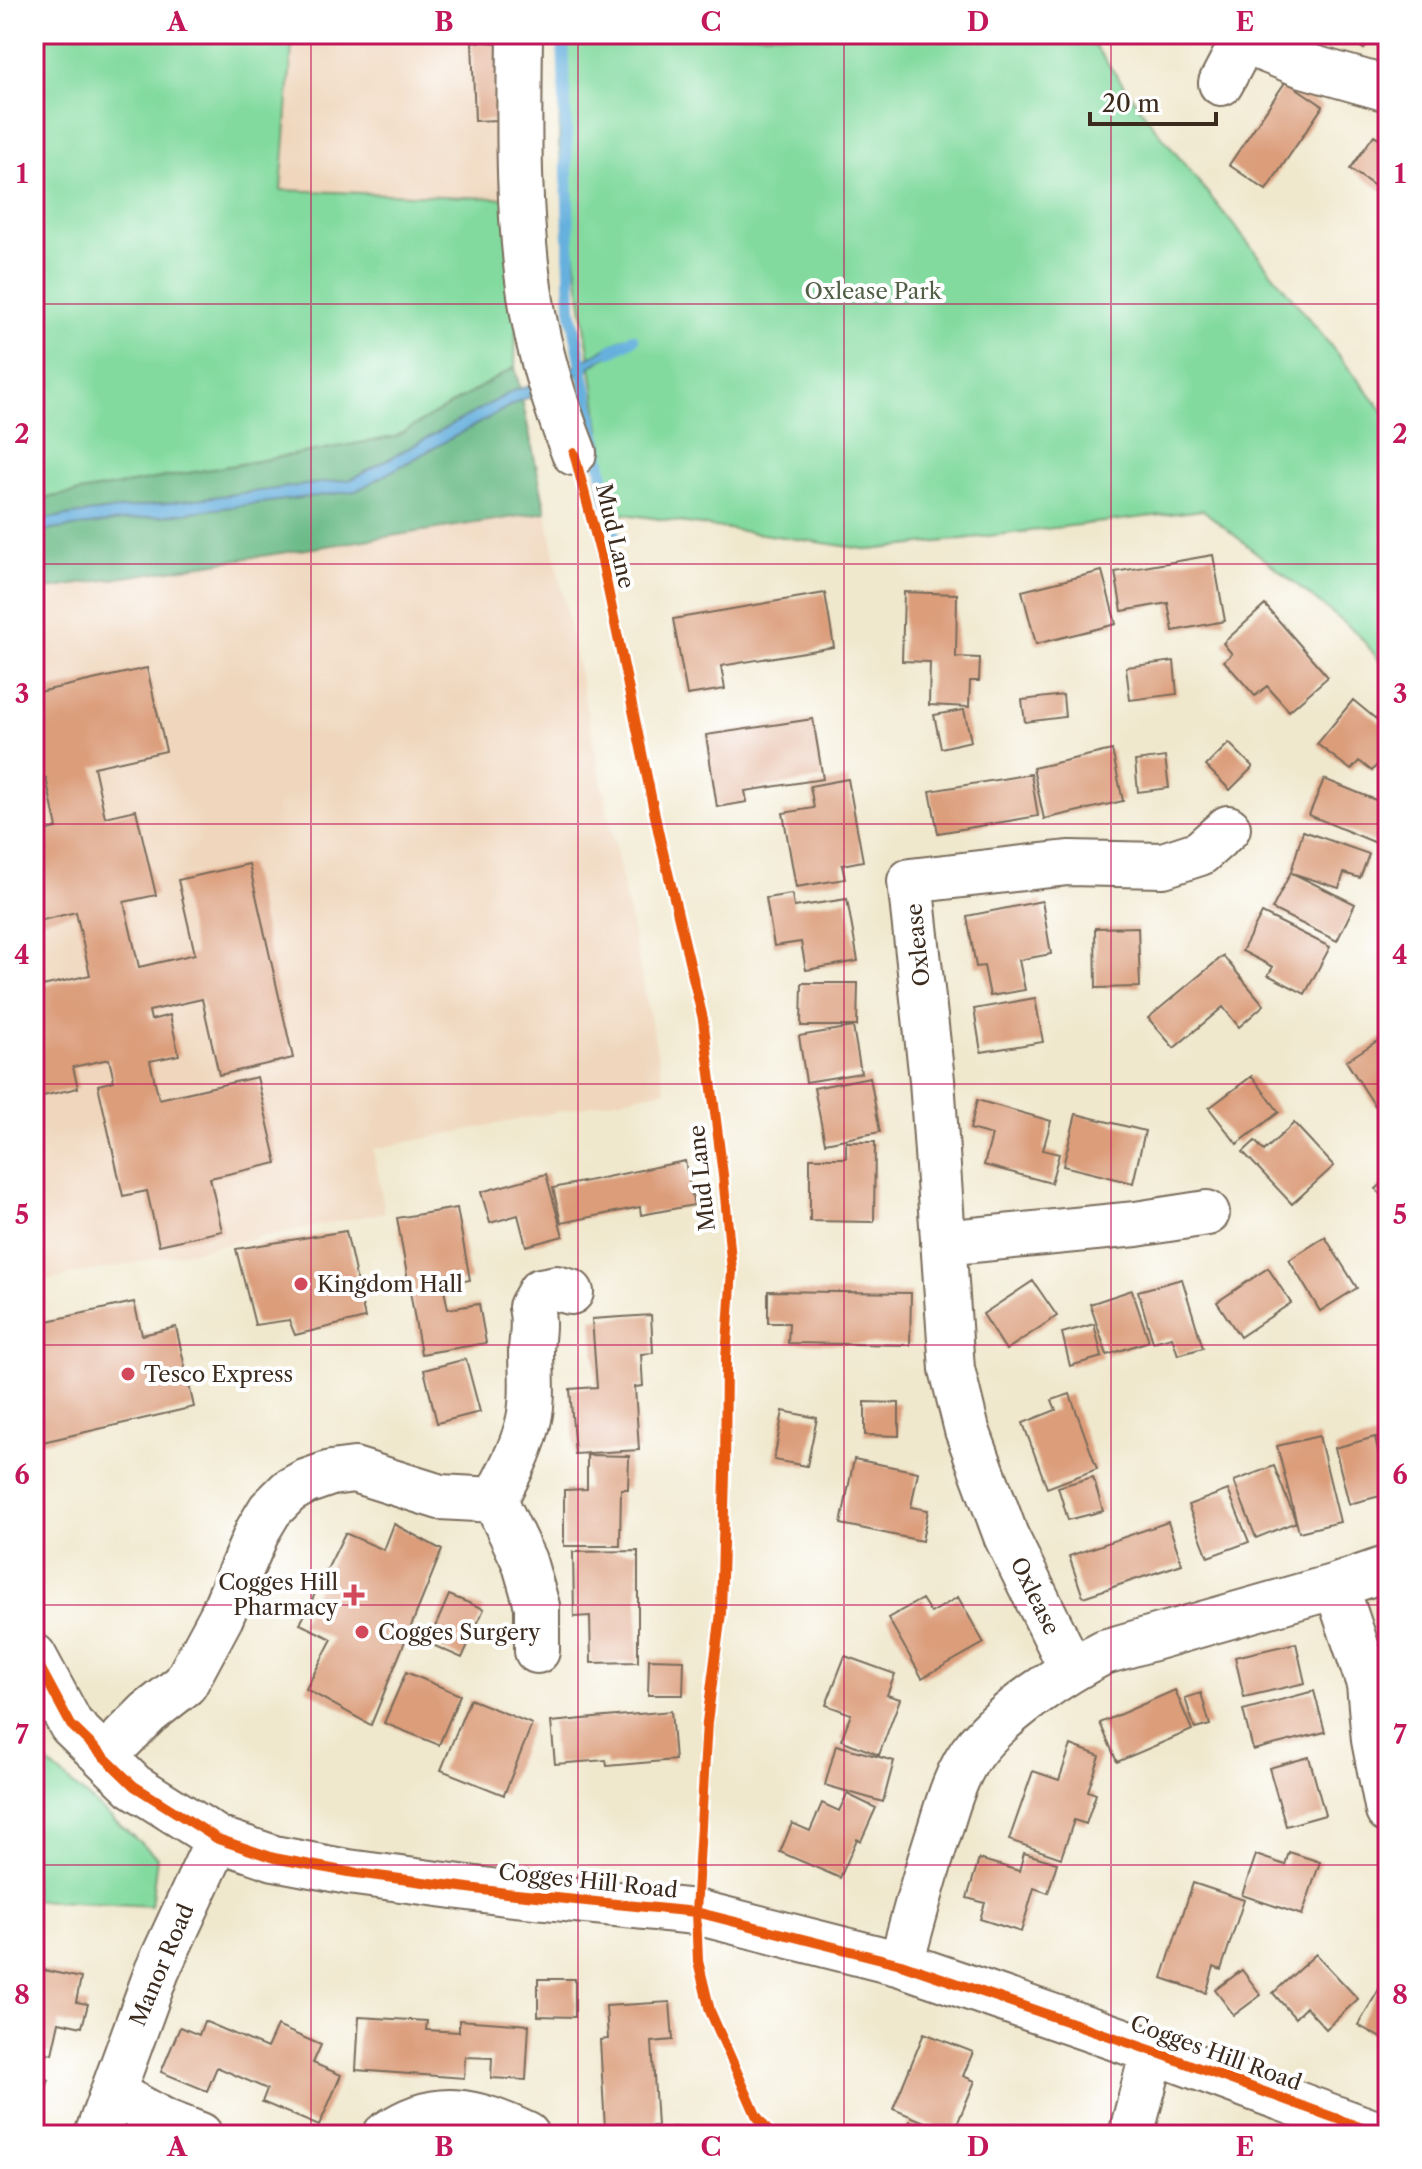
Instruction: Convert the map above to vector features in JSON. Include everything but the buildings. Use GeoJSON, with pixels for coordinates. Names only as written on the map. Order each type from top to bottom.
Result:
{"type":"FeatureCollection","features":[{"type":"Feature","properties":{"kind":"street"},"geometry":{"type":"LineString","coordinates":[[520,34],[519,169],[531,302],[554,401],[574,453]]}},
{"type":"Feature","properties":{"kind":"street"},"geometry":{"type":"LineString","coordinates":[[1221,83],[1243,41],[1303,65],[1388,89]]}},
{"type":"Feature","properties":{"kind":"street","name":"Oxlease"},"geometry":{"type":"LineString","coordinates":[[1071,1668],[1006,1536],[967,1430],[952,1369],[932,1080],[910,881],[1068,863],[1163,865],[1200,853],[1228,828]]}},
{"type":"Feature","properties":{"kind":"street"},"geometry":{"type":"LineString","coordinates":[[943,1243],[1136,1224],[1207,1213]]}},
{"type":"Feature","properties":{"kind":"street"},"geometry":{"type":"LineString","coordinates":[[495,1500],[522,1445],[529,1420],[533,1390],[531,1348],[535,1323],[531,1307],[540,1291],[556,1288],[571,1292]]}},
{"type":"Feature","properties":{"kind":"street"},"geometry":{"type":"LineString","coordinates":[[104,1757],[148,1713],[185,1684],[221,1617],[258,1530],[270,1510],[289,1491],[331,1473],[354,1470],[440,1497],[495,1500]]}},
{"type":"Feature","properties":{"kind":"street"},"geometry":{"type":"LineString","coordinates":[[495,1500],[524,1561],[537,1606],[537,1651]]}},
{"type":"Feature","properties":{"kind":"street"},"geometry":{"type":"LineString","coordinates":[[901,1964],[952,1791],[975,1747],[1024,1702],[1071,1668],[1104,1652],[1336,1586],[1388,1568]]}},
{"type":"Feature","properties":{"kind":"street"},"geometry":{"type":"LineString","coordinates":[[1336,1586],[1369,1684],[1374,1740],[1388,1811]]}},
{"type":"Feature","properties":{"kind":"street","name":"Cogges Hill Road"},"geometry":{"type":"LineString","coordinates":[[34,1656],[71,1725],[134,1786],[218,1839],[274,1858],[348,1872],[506,1893],[696,1912],[901,1964],[1153,2051],[1381,2135]]}},
{"type":"Feature","properties":{"kind":"street","name":"Manor Road"},"geometry":{"type":"LineString","coordinates":[[97,2135],[157,1971],[218,1839]]}},
{"type":"Feature","properties":{"kind":"street","name":"Cogges Hill Road"},"geometry":{"type":"LineString","coordinates":[[1131,2135],[1153,2051]]}},
{"type":"Feature","properties":{"kind":"street"},"geometry":{"type":"LineString","coordinates":[[114,2094],[166,2122],[200,2135]]}},
{"type":"Feature","properties":{"kind":"street"},"geometry":{"type":"LineString","coordinates":[[385,2135],[407,2120],[436,2113],[461,2112],[499,2122],[527,2135]]}},
{"type":"Feature","properties":{"kind":"shaded area"},"geometry":{"type":"Polygon","coordinates":[[[245,34],[512,34],[519,199],[280,190],[292,45],[245,34]]]}},
{"type":"Feature","properties":{"kind":"shaded area"},"geometry":{"type":"Polygon","coordinates":[[[546,512],[665,1090],[373,1149],[385,1212],[34,1283],[34,591],[546,512]]]}},
{"type":"Feature","properties":{"kind":"green space"},"geometry":{"type":"Polygon","coordinates":[[[34,34],[245,34],[292,45],[281,190],[519,199],[515,367],[395,437],[34,500],[34,34]]]}},
{"type":"Feature","properties":{"kind":"green space","name":"Oxlease Park"},"geometry":{"type":"Polygon","coordinates":[[[562,34],[1086,34],[1152,124],[1388,417],[1388,671],[1357,633],[1203,510],[871,550],[612,512],[559,146],[562,34]]]}},
{"type":"Feature","properties":{"kind":"green space"},"geometry":{"type":"Polygon","coordinates":[[[515,367],[546,512],[34,591],[34,500],[395,437],[515,367]]]}},
{"type":"Feature","properties":{"kind":"green space"},"geometry":{"type":"Polygon","coordinates":[[[37,1754],[157,1857],[151,1906],[34,1900],[34,1755],[37,1754]]]}},
{"type":"Feature","properties":{"kind":"water"},"geometry":{"type":"Polygon","coordinates":[[[624,338],[627,345],[574,376],[571,368],[624,338]]]}},
{"type":"Feature","properties":{"kind":"water"},"geometry":{"type":"Polygon","coordinates":[[[538,384],[536,395],[519,401],[356,491],[34,532],[34,520],[352,479],[515,390],[538,384]]]}},
{"type":"Feature","properties":{"kind":"waterway"},"geometry":{"type":"LineString","coordinates":[[563,34],[571,309],[615,540]]}},
{"type":"Feature","properties":{"kind":"waterway"},"geometry":{"type":"LineString","coordinates":[[611,351],[633,339]]}},
{"type":"Feature","properties":{"kind":"cycle path","name":"Mud Lane"},"geometry":{"type":"LineString","coordinates":[[574,453],[601,556],[659,835],[703,1019],[723,1175],[732,1270],[726,1359],[721,1613],[707,1722],[696,1912],[698,1961],[710,2011],[756,2115],[771,2135]]}},
{"type":"Feature","properties":{"kind":"cycle path"},"geometry":{"type":"LineString","coordinates":[[34,1656],[71,1725],[134,1786],[218,1839],[274,1858],[348,1872],[506,1893],[696,1912],[901,1964],[1153,2051],[1381,2135]]}},
{"type":"Feature","properties":{"kind":"place","name":"Kingdom Hall"},"geometry":{"type":"Point","coordinates":[301,1284]}},
{"type":"Feature","properties":{"kind":"place","name":"Tesco Express"},"geometry":{"type":"Point","coordinates":[128,1374]}},
{"type":"Feature","properties":{"kind":"place","name":"Cogges Hill Pharmacy"},"geometry":{"type":"Point","coordinates":[354,1595]}},
{"type":"Feature","properties":{"kind":"place","name":"Cogges Surgery"},"geometry":{"type":"Point","coordinates":[362,1632]}}]}
